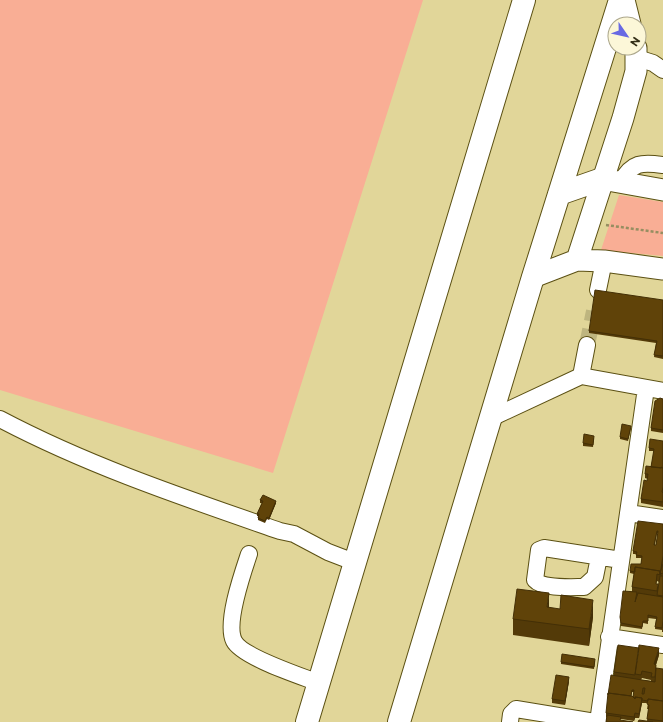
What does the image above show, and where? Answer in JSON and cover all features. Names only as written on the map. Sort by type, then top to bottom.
[{"type":"highway","points":[[307,722],[524,0]]},
{"type":"highway","points":[[399,722],[533,277],[620,0]]},
{"type":"highway","points":[[559,194],[611,180]]},
{"type":"main road","points":[[624,0],[628,16]]},
{"type":"main road","points":[[577,260],[588,222],[611,180],[623,118],[636,71],[636,56]]},
{"type":"main road","points":[[611,180],[663,190]]},
{"type":"main road","points":[[533,277],[577,260],[604,261],[663,269]]},
{"type":"street","points":[[641,56],[663,70]]},
{"type":"street","points":[[611,180],[632,167],[648,163],[663,165]]},
{"type":"street","points":[[598,290],[604,261]]},
{"type":"street","points":[[581,376],[587,345]]},
{"type":"street","points":[[491,418],[581,376],[663,391]]},
{"type":"street","points":[[598,722],[620,560],[646,388]]},
{"type":"street","points":[[0,419],[37,438],[167,492],[280,531],[294,534],[328,552],[354,562]]},
{"type":"street","points":[[628,513],[663,518]]},
{"type":"street","points":[[249,554],[240,578],[233,611],[232,629],[234,641],[243,650],[260,659],[319,683]]},
{"type":"street","points":[[599,557],[620,560]]},
{"type":"street","points":[[609,637],[663,645]]},
{"type":"street","points":[[510,722],[511,714],[516,709],[572,720],[595,722]]},
{"type":"path","points":[[588,222],[663,233]]},
{"type":"shaded area","points":[[0,0],[423,0],[273,473],[0,390]]},
{"type":"shaded area","points":[[619,195],[663,202],[663,256],[601,250]]},
{"type":"building","points":[[595,290],[663,300],[663,356],[654,355],[657,341],[589,331]]},
{"type":"building","points":[[660,398],[663,399],[663,430],[651,428],[655,401]]},
{"type":"building","points":[[622,424],[631,426],[628,439],[620,437]]},
{"type":"building","points":[[584,434],[594,436],[593,445],[583,443]]},
{"type":"building","points":[[650,439],[663,441],[663,468],[651,467],[654,449],[649,448]]},
{"type":"building","points":[[646,466],[663,468],[663,502],[641,499],[644,480],[647,481],[648,474],[645,474]]},
{"type":"building","points":[[263,495],[276,501],[269,518],[267,517],[265,521],[258,518],[259,514],[257,514],[263,501],[260,500]]},
{"type":"building","points":[[638,521],[663,524],[663,556],[660,575],[660,571],[635,567],[635,572],[630,571],[631,564],[641,564],[642,556],[636,555],[637,552],[633,551]],"holes":[[[657,531],[656,545],[654,545]]]},
{"type":"building","points":[[663,564],[663,574],[660,573]]},
{"type":"building","points":[[635,567],[660,571],[660,575],[657,574],[657,591],[632,587]]},
{"type":"building","points":[[660,576],[663,576],[663,596],[657,595]]},
{"type":"building","points":[[517,589],[549,593],[547,607],[560,609],[561,595],[593,600],[589,629],[513,619]]},
{"type":"building","points":[[623,591],[637,592],[635,602],[638,593],[663,597],[662,628],[655,627],[657,617],[648,615],[648,621],[643,621],[642,627],[621,623],[620,617]]},
{"type":"building","points":[[618,645],[639,648],[635,675],[614,672]]},
{"type":"building","points":[[639,645],[659,648],[654,664],[656,665],[655,677],[651,677],[652,673],[642,671],[641,675],[635,674]]},
{"type":"building","points":[[562,654],[595,659],[594,667],[561,662]]},
{"type":"building","points":[[656,668],[663,669],[663,701],[648,699],[648,701],[635,697],[635,699],[633,697],[634,690],[632,690],[631,696],[608,693],[611,675],[655,682]],"holes":[[[643,688],[645,688],[644,694],[642,694]]]},
{"type":"building","points":[[556,675],[569,677],[565,701],[552,699]]},
{"type":"building","points":[[608,693],[632,696],[635,699],[635,697],[642,698],[639,714],[635,713],[634,717],[606,713]]},
{"type":"building","points":[[648,699],[663,701],[663,721],[647,719],[649,705],[647,704]]},
{"type":"building","points":[[607,715],[621,717],[620,720],[633,722],[606,722]]},
{"type":"building","points":[[639,720],[653,722],[638,722]]},
{"type":"tunnel","points":[[587,345],[594,311]]}]
